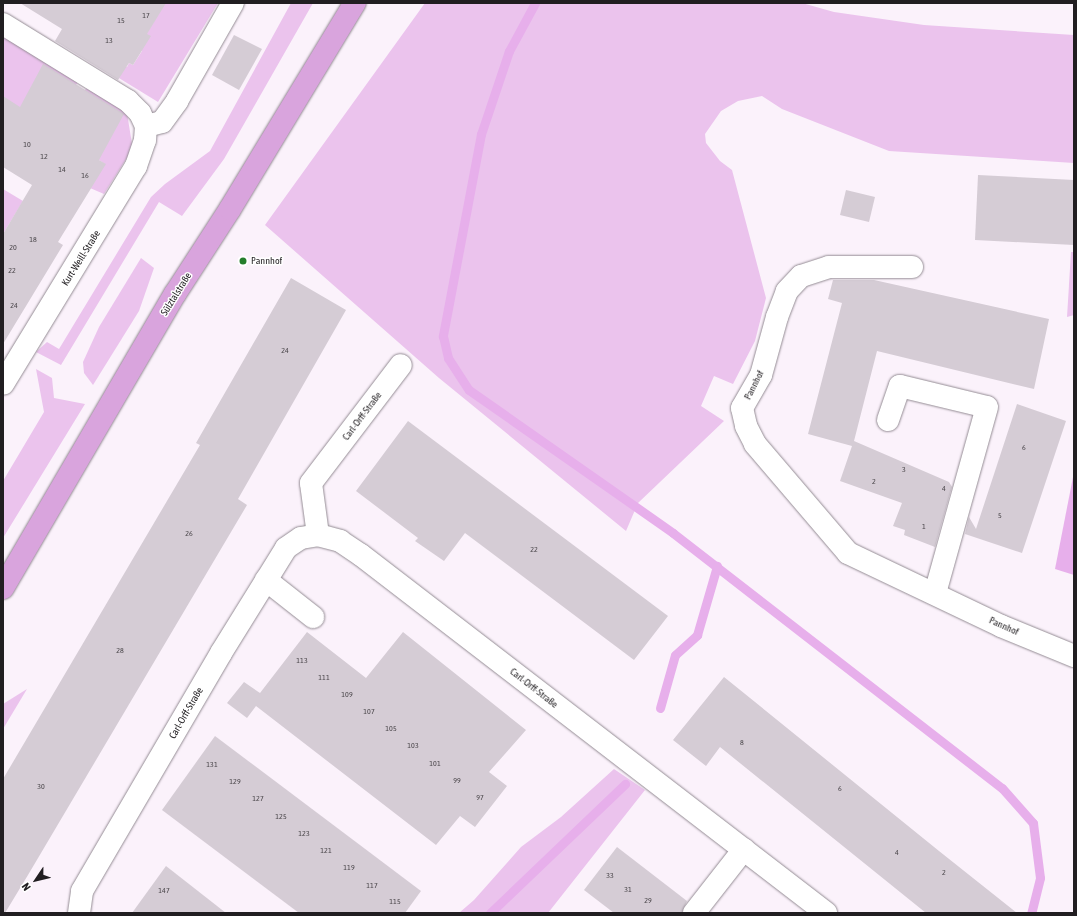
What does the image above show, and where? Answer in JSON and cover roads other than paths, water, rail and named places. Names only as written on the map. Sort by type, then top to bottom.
[{"type":"main road","name":"Sülztalstraße","points":[[3,588],[175,294],[230,209],[355,3]]},
{"type":"street","points":[[3,24],[128,101],[140,113],[145,133],[162,122],[177,101],[233,3]]},
{"type":"street","name":"Kurt-Weill-Straße","points":[[3,384],[136,166],[145,133]]},
{"type":"street","name":"Pannhof","points":[[912,267],[829,267],[801,276],[787,291],[777,317],[761,375],[742,408],[746,426],[755,444],[848,553],[935,593],[1001,626],[1074,656]]},
{"type":"street","name":"Carl-Orff-Straße","points":[[318,535],[311,482],[401,365]]},
{"type":"street","points":[[888,420],[900,386],[987,407],[935,593]]},
{"type":"street","name":"Carl-Orff-Straße","points":[[79,913],[82,891],[286,548],[301,538],[318,535],[340,541],[360,555],[826,913]]},
{"type":"street","points":[[266,580],[313,617]]},
{"type":"street","points":[[694,913],[744,849]]},
{"type":"waterway","points":[[535,3],[509,51],[481,134],[443,336],[448,358],[469,390],[673,533],[1002,788],[1033,823],[1040,878],[1031,913]]},
{"type":"waterway","points":[[660,708],[675,655],[697,635],[717,566]]},
{"type":"waterway","points":[[490,913],[625,784]]},
{"type":"place","name":"Pannhof","points":[[243,261]]}]
